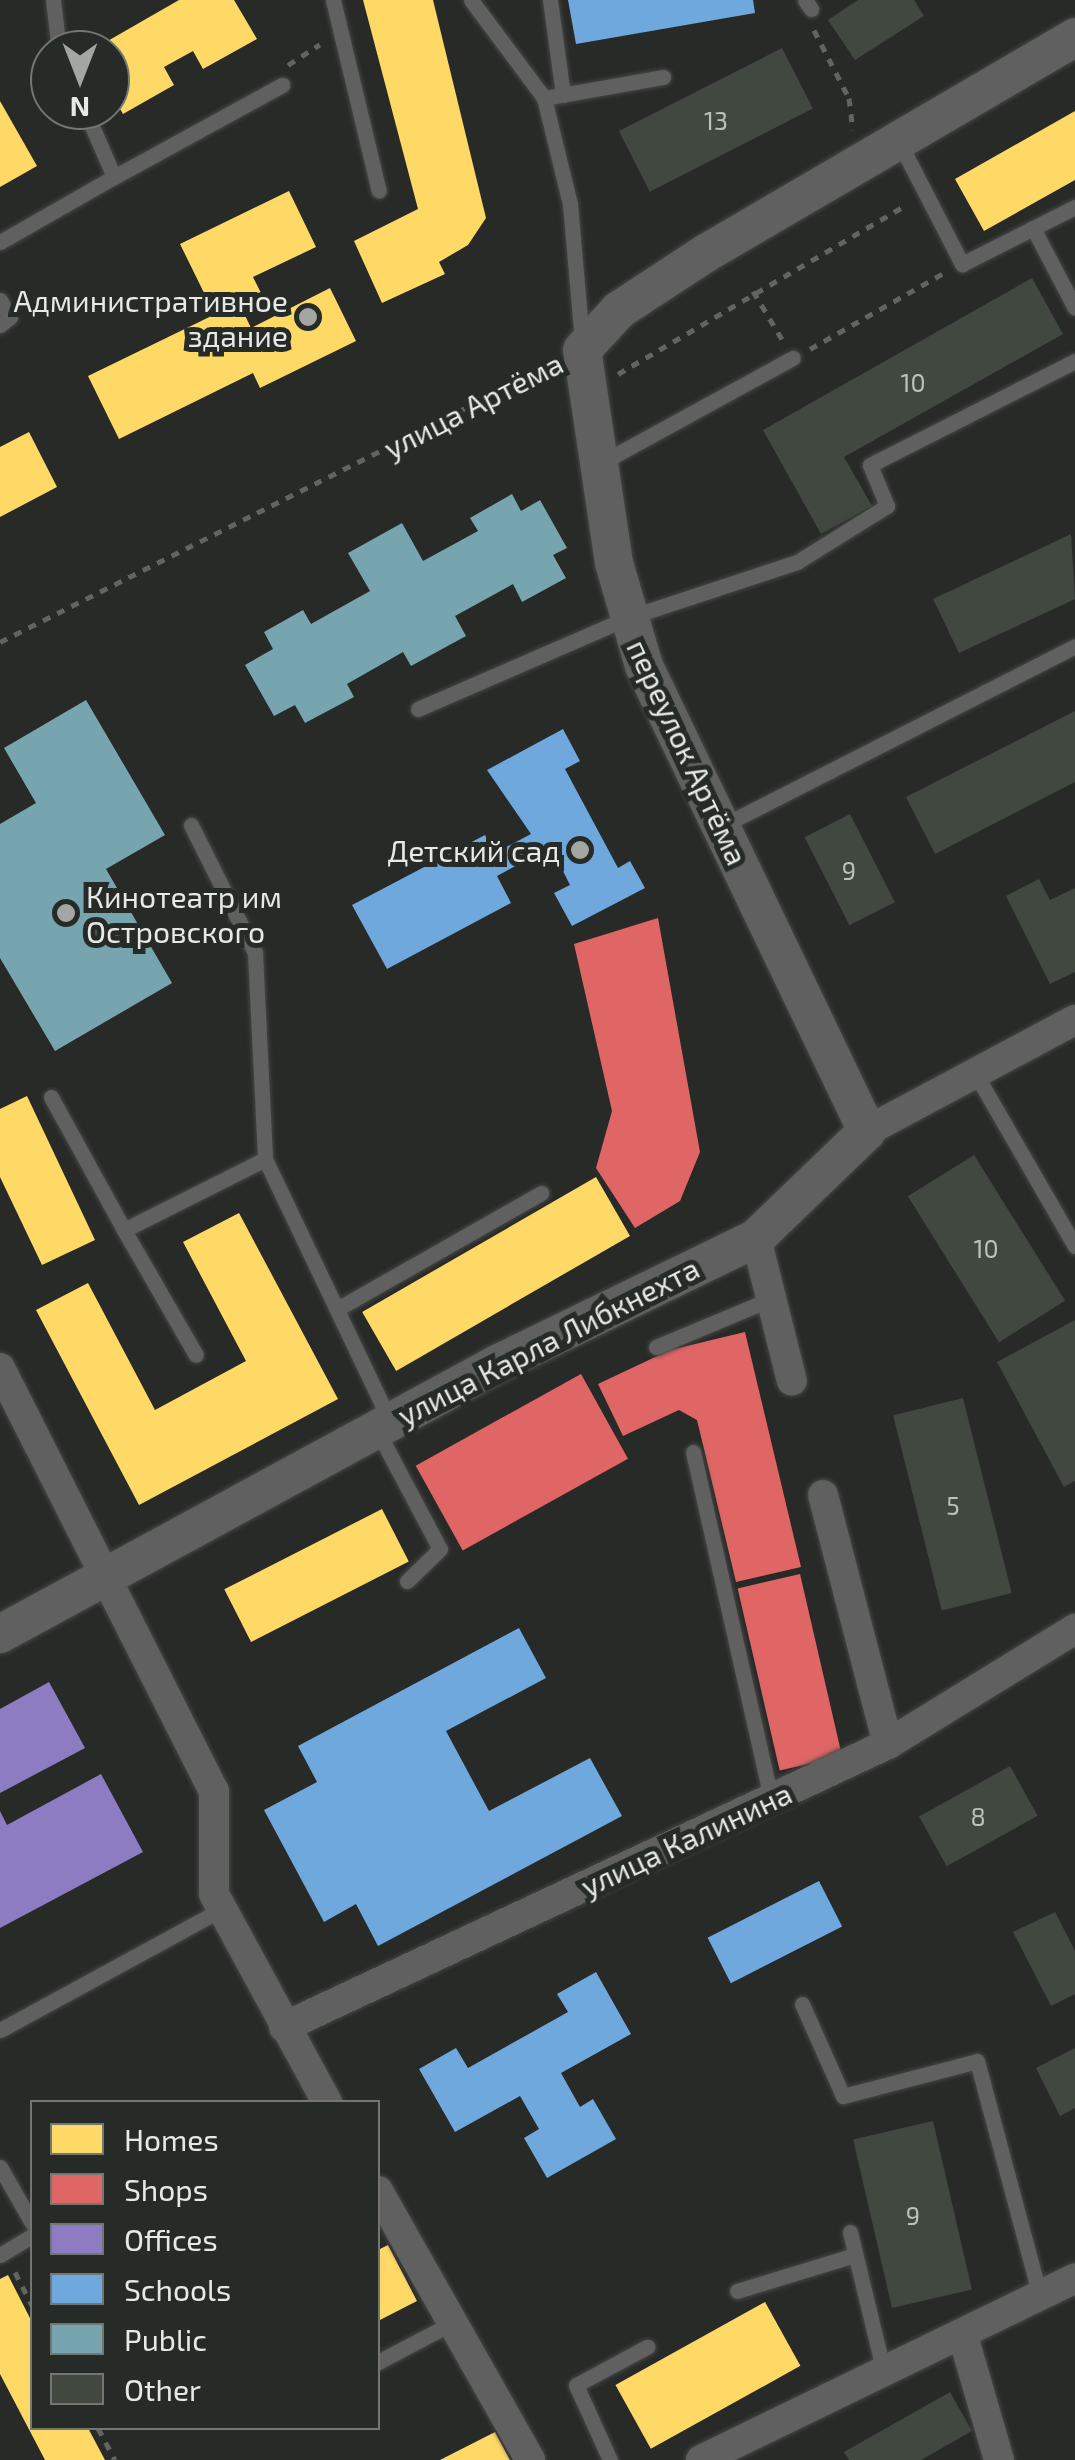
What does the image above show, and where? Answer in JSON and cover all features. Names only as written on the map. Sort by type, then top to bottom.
[{"type":"street","name":"улица Артёма","points":[[582,350],[619,310],[880,146],[1075,37]]},
{"type":"street","name":"переулок Артёма","points":[[582,350],[626,618],[867,1130]]},
{"type":"street","name":"улица Карла Либкнехта","points":[[0,1634],[383,1424],[756,1238],[867,1130],[1075,1020]]},
{"type":"street","points":[[756,1238],[792,1381]]},
{"type":"street","points":[[0,1368],[214,1791],[210,1880],[284,2027],[326,2100]]},
{"type":"street","points":[[823,1495],[888,1744]]},
{"type":"street","name":"улица Калинина","points":[[284,2027],[888,1744],[1075,1629]]},
{"type":"street","points":[[380,2197],[530,2460]]},
{"type":"street","points":[[700,2460],[963,2336],[1075,2278]]},
{"type":"street","points":[[963,2336],[999,2460]]},
{"type":"lane","points":[[54,0],[57,30]]},
{"type":"lane","points":[[333,0],[379,192]]},
{"type":"lane","points":[[470,0],[544,98],[570,204],[582,350]]},
{"type":"lane","points":[[550,0],[564,95]]},
{"type":"lane","points":[[544,98],[664,76]]},
{"type":"lane","points":[[0,242],[282,85]]},
{"type":"lane","points":[[94,130],[114,177]]},
{"type":"lane","points":[[880,146],[926,194],[962,264],[1075,207]]},
{"type":"lane","points":[[1033,228],[1075,308]]},
{"type":"lane","points":[[0,300],[10,318],[0,325]]},
{"type":"lane","points":[[599,464],[793,358]]},
{"type":"lane","points":[[418,709],[626,618],[797,562],[888,506],[870,465],[1075,360]]},
{"type":"lane","points":[[722,826],[1075,646]]},
{"type":"lane","points":[[190,824],[256,953],[265,1160],[337,1310],[440,1549],[407,1581]]},
{"type":"lane","points":[[975,1072],[1075,1246]]},
{"type":"lane","points":[[51,1098],[196,1355]]},
{"type":"lane","points":[[124,1230],[265,1160]]},
{"type":"lane","points":[[337,1310],[541,1192]]},
{"type":"lane","points":[[656,1346],[771,1299]]},
{"type":"lane","points":[[694,1452],[771,1799]]},
{"type":"lane","points":[[0,2030],[222,1909]]},
{"type":"lane","points":[[802,2004],[843,2096],[976,2061],[1040,2296]]},
{"type":"lane","points":[[0,2167],[30,2220]]},
{"type":"lane","points":[[850,2232],[884,2373]]},
{"type":"lane","points":[[2,2253],[30,2237]]},
{"type":"lane","points":[[737,2291],[855,2255]]},
{"type":"lane","points":[[380,2361],[452,2323]]},
{"type":"lane","points":[[610,2460],[576,2385],[646,2346]]},
{"type":"path","points":[[808,5],[880,146]]},
{"type":"path","points":[[282,85],[305,49],[342,37]]},
{"type":"path","points":[[589,392],[753,290],[926,194]]},
{"type":"path","points":[[753,290],[793,358],[962,264]]},
{"type":"path","name":"улица Артёма","points":[[0,642],[582,350]]},
{"type":"path","points":[[2,2253],[30,2302]]},
{"type":"path","points":[[99,2430],[115,2460]]},
{"type":"building: Homes","points":[[179,0],[234,0],[257,39],[203,69],[193,51],[164,67],[174,85],[130,110],[130,30],[127,30]]},
{"type":"building: Homes","points":[[363,0],[433,0],[486,218],[468,245],[439,262],[445,274],[382,303],[354,241],[418,209]]},
{"type":"building: Homes","points":[[0,101],[37,166],[0,187]]},
{"type":"building: Homes","points":[[1075,111],[1075,180],[984,231],[955,179]]},
{"type":"building: Homes","name":"Административное здание","points":[[289,191],[316,247],[253,277],[263,297],[241,307],[251,328],[330,288],[356,341],[260,388],[253,373],[119,439],[88,376],[232,306],[226,295],[209,303],[180,244]]},
{"type":"building: Homes","points":[[29,432],[57,487],[0,517],[0,447]]},
{"type":"building: Homes","points":[[27,1096],[95,1240],[42,1265],[0,1177],[0,1109]]},
{"type":"building: Homes","points":[[596,1177],[630,1236],[396,1371],[362,1312]]},
{"type":"building: Homes","points":[[239,1213],[338,1399],[139,1505],[36,1310],[88,1283],[155,1410],[246,1361],[183,1242]]},
{"type":"building: Homes","points":[[382,1509],[409,1562],[251,1642],[224,1589]]},
{"type":"building: Homes","points":[[388,2245],[417,2301],[380,2320],[380,2249]]},
{"type":"building: Homes","points":[[8,2275],[30,2318],[30,2430],[89,2430],[105,2460],[45,2460],[0,2374],[0,2279]]},
{"type":"building: Homes","points":[[765,2302],[800,2366],[651,2449],[615,2385]]},
{"type":"building: Homes","points":[[495,2432],[510,2460],[440,2460]]},
{"type":"building: Shops","points":[[658,918],[700,1152],[680,1201],[635,1228],[596,1168],[612,1111],[574,944]]},
{"type":"building: Shops","points":[[745,1332],[801,1567],[736,1582],[697,1420],[679,1410],[623,1436],[598,1384],[670,1350]]},
{"type":"building: Shops","points":[[581,1374],[628,1459],[463,1550],[416,1466]]},
{"type":"building: Shops","points":[[800,1574],[842,1756],[780,1771],[738,1588]]},
{"type":"building: Offices","points":[[49,1682],[85,1748],[0,1793],[0,1709]]},
{"type":"building: Offices","points":[[101,1774],[143,1852],[0,1928],[0,1811],[7,1825]]},
{"type":"building: Schools","points":[[568,0],[753,0],[755,13],[576,44]]},
{"type":"building: Schools","name":"Детский сад","points":[[563,729],[580,761],[565,769],[618,868],[630,861],[645,888],[572,926],[554,893],[570,885],[551,847],[497,876],[511,903],[387,969],[352,905],[485,835],[495,853],[531,834],[487,770]]},
{"type":"building: Schools","points":[[519,1628],[546,1678],[446,1731],[489,1811],[590,1758],[622,1816],[378,1946],[356,1904],[324,1922],[264,1810],[317,1782],[298,1746]]},
{"type":"building: Schools","points":[[819,1881],[842,1926],[731,1983],[708,1938]]},
{"type":"building: Schools","points":[[596,1972],[631,2034],[561,2073],[580,2107],[593,2099],[616,2139],[547,2178],[524,2138],[539,2129],[520,2096],[455,2132],[419,2069],[456,2048],[468,2068],[568,2012],[557,1994]]},
{"type":"building: Public","points":[[512,494],[521,511],[540,500],[567,548],[553,555],[566,578],[522,602],[513,584],[455,616],[466,636],[411,666],[403,652],[347,684],[354,697],[305,723],[295,705],[274,716],[245,665],[273,649],[264,632],[303,610],[311,624],[370,591],[348,553],[402,523],[423,561],[478,531],[470,518]]},
{"type":"building: Public","name":"Кинотеатр им Островского","points":[[86,700],[165,835],[106,869],[172,983],[55,1051],[0,958],[0,824],[36,803],[4,748]]},
{"type":"building: Other","points":[[858,0],[914,0],[924,16],[855,60],[828,20]]},
{"type":"building: Other","points":[[782,48],[813,109],[650,192],[619,131]]},
{"type":"building: Other","points":[[1032,278],[1063,334],[844,457],[872,506],[821,534],[763,430]]},
{"type":"building: Other","points":[[1071,534],[1075,599],[959,653],[933,599]]},
{"type":"building: Other","points":[[1075,711],[1075,782],[935,854],[906,797]]},
{"type":"building: Other","points":[[850,814],[895,902],[850,925],[805,837]]},
{"type":"building: Other","points":[[1039,879],[1050,900],[1075,888],[1075,972],[1050,984],[1006,896]]},
{"type":"building: Other","points":[[974,1155],[1065,1301],[999,1342],[908,1196]]},
{"type":"building: Other","points":[[1075,1320],[1075,1481],[1064,1487],[997,1362]]},
{"type":"building: Other","points":[[963,1398],[1012,1593],[942,1610],[893,1415]]},
{"type":"building: Other","points":[[1010,1766],[1038,1816],[947,1866],[919,1816]]},
{"type":"building: Other","points":[[1055,1912],[1075,1951],[1075,1994],[1051,2006],[1013,1932]]},
{"type":"building: Other","points":[[1075,2048],[1075,2108],[1060,2116],[1036,2068]]},
{"type":"building: Other","points":[[933,2121],[972,2290],[892,2308],[853,2139]]},
{"type":"building: Other","points":[[950,2392],[972,2431],[921,2460],[849,2460],[844,2452]]},
{"type":"place","name":"Административное здание","points":[[308,317]]},
{"type":"place","name":"Детский сад","points":[[580,850]]},
{"type":"place","name":"Кинотеатр им Островского","points":[[66,913]]}]
